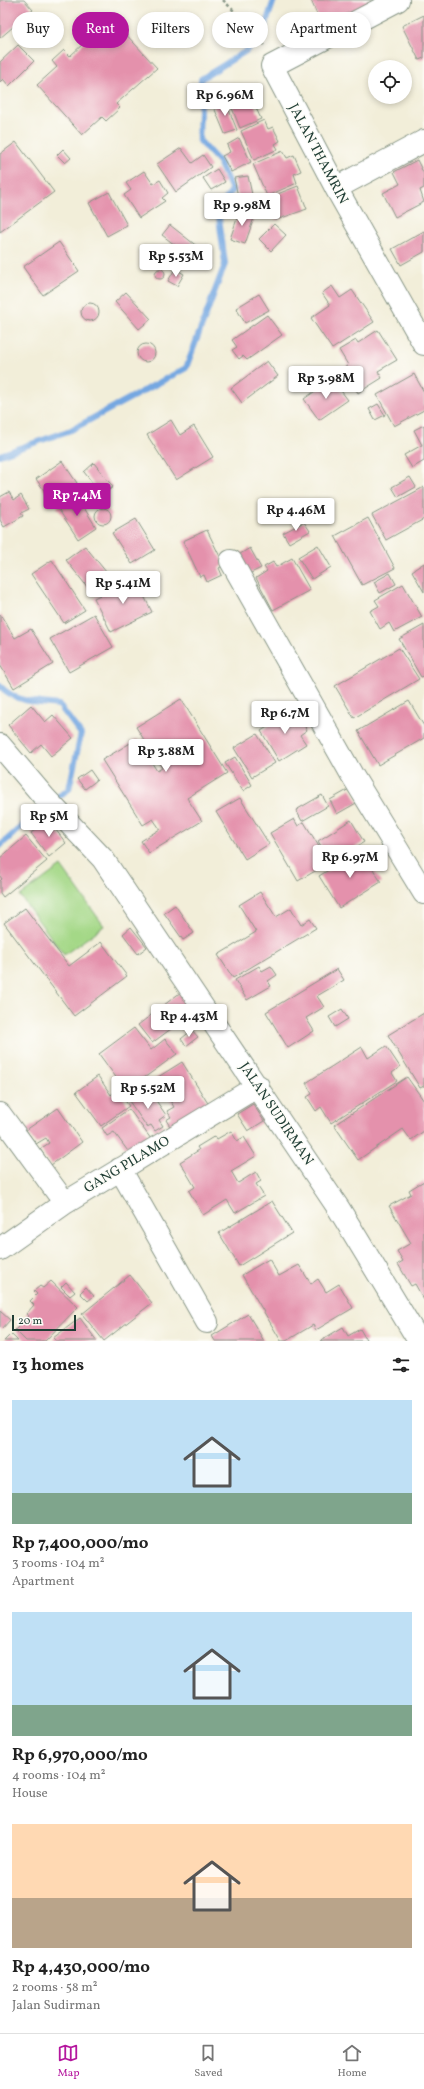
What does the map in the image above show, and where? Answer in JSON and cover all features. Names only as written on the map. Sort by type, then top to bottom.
[{"type":"street","name":"JALAN THAMRIN","points":[[398,0],[272,66],[336,188],[424,344]]},
{"type":"street","points":[[336,188],[424,141]]},
{"type":"street","points":[[231,561],[352,775],[424,893]]},
{"type":"street","name":"JALAN SUDIRMAN","points":[[0,745],[51,804],[103,859],[258,1086],[339,1209],[419,1341]]},
{"type":"street","name":"GANG PILAMO","points":[[0,1249],[65,1203],[258,1086]]},
{"type":"street","points":[[0,1114],[65,1203]]},
{"type":"street","points":[[120,1169],[207,1322]]},
{"type":"path","points":[[223,0],[250,27],[267,49]]},
{"type":"green space","points":[[61,866],[104,926],[64,955],[20,896]]},
{"type":"building","points":[[0,0],[24,0],[33,10],[31,12],[12,12],[12,28],[0,38]]},
{"type":"building","points":[[311,0],[386,0],[358,12],[316,12]]},
{"type":"building","points":[[424,15],[424,58],[419,60],[402,26]]},
{"type":"building","points":[[129,38],[157,68],[116,104],[120,108],[106,121],[102,117],[82,135],[37,85],[57,67],[52,61],[64,50],[70,56],[79,48],[129,48]]},
{"type":"building","points":[[15,48],[21,48],[34,61],[9,86],[3,79],[0,82],[0,62]]},
{"type":"building","points":[[248,90],[261,119],[240,128],[228,98]]},
{"type":"building","points":[[225,100],[237,130],[225,134],[213,105]]},
{"type":"building","points":[[264,120],[268,129],[273,127],[280,141],[275,144],[278,149],[254,160],[241,131]]},
{"type":"building","points":[[239,138],[251,162],[231,172],[222,156],[230,152],[227,145]]},
{"type":"building","points":[[16,142],[54,192],[0,232],[0,154]]},
{"type":"building","points":[[181,148],[192,163],[203,155],[211,167],[176,192],[157,164]]},
{"type":"building","points":[[63,149],[71,158],[65,163],[57,155]]},
{"type":"building","points":[[283,151],[287,158],[294,155],[301,171],[294,174],[297,183],[267,196],[253,164]]},
{"type":"building","points":[[417,160],[424,174],[424,188],[420,190],[424,202],[395,217],[383,193],[400,184],[394,172]]},
{"type":"building","points":[[217,169],[225,182],[211,190],[203,178]]},
{"type":"building","points":[[144,171],[153,184],[160,180],[168,193],[162,198],[165,201],[139,218],[124,195],[131,190],[126,183]]},
{"type":"building","points":[[248,176],[254,204],[240,206],[234,178]]},
{"type":"building","points":[[298,186],[307,209],[276,220],[267,198]]},
{"type":"building","points":[[109,192],[127,225],[107,236],[89,203]]},
{"type":"building","points":[[240,210],[255,215],[245,244],[230,239]]},
{"type":"building","points":[[274,224],[286,235],[271,251],[259,239]]},
{"type":"building","points":[[170,225],[208,255],[201,265],[162,235]]},
{"type":"building","points":[[424,231],[424,252],[401,265],[392,249]]},
{"type":"building","points":[[59,242],[79,271],[43,295],[23,267]]},
{"type":"building","points":[[158,269],[162,269],[164,270],[164,278],[158,279],[155,276],[155,272]]},
{"type":"building","points":[[175,269],[184,274],[177,286],[168,281]]},
{"type":"building","points":[[332,286],[340,298],[352,290],[374,322],[332,349],[311,318],[330,305],[322,293]]},
{"type":"building","points":[[126,292],[151,319],[139,329],[115,302]]},
{"type":"building","points":[[259,294],[269,310],[245,323],[236,308]]},
{"type":"building","points":[[90,303],[96,306],[99,312],[96,318],[90,321],[84,318],[81,312],[84,306]]},
{"type":"building","points":[[267,315],[282,335],[247,360],[243,356],[239,359],[232,350],[237,347],[232,340]]},
{"type":"building","points":[[378,330],[397,360],[378,371],[382,378],[358,393],[343,369],[348,365],[339,350],[356,340],[358,343]]},
{"type":"building","points":[[146,344],[152,347],[155,353],[152,359],[146,362],[140,359],[137,353],[140,347]]},
{"type":"building","points":[[267,361],[278,376],[242,403],[231,388]]},
{"type":"building","points":[[414,374],[424,392],[424,410],[394,426],[377,395]]},
{"type":"building","points":[[332,379],[348,400],[319,420],[304,399]]},
{"type":"building","points":[[378,404],[385,415],[375,420],[369,409]]},
{"type":"building","points":[[171,420],[180,435],[194,426],[213,457],[176,480],[147,435]]},
{"type":"building","points":[[424,425],[424,461],[412,468],[404,455],[422,445],[414,430]]},
{"type":"building","points":[[62,461],[77,483],[52,501],[36,479]]},
{"type":"building","points":[[94,463],[113,487],[102,495],[84,472]]},
{"type":"building","points":[[410,477],[416,487],[398,497],[392,487]]},
{"type":"building","points":[[424,487],[424,519],[386,540],[372,515]]},
{"type":"building","points":[[9,492],[14,500],[21,495],[29,509],[21,513],[23,516],[4,527],[0,520],[0,497]]},
{"type":"building","points":[[76,495],[96,527],[78,539],[57,507]]},
{"type":"building","points":[[100,508],[106,508],[111,513],[109,522],[106,524],[100,524],[95,519],[95,513]]},
{"type":"building","points":[[368,518],[395,568],[362,585],[335,536]]},
{"type":"building","points":[[136,519],[155,550],[132,564],[112,533]]},
{"type":"building","points":[[304,522],[310,531],[289,543],[283,533]]},
{"type":"building","points":[[207,530],[224,565],[219,568],[222,575],[207,582],[204,575],[200,577],[183,541]]},
{"type":"building","points":[[318,545],[331,567],[312,579],[298,557]]},
{"type":"building","points":[[85,546],[111,578],[92,593],[66,560]]},
{"type":"building","points":[[250,548],[261,568],[249,574],[235,557]]},
{"type":"building","points":[[292,558],[310,590],[273,610],[256,578],[267,571],[264,567],[273,562],[276,567]]},
{"type":"building","points":[[52,560],[85,610],[64,623],[31,574]]},
{"type":"building","points":[[424,563],[424,592],[412,571]]},
{"type":"building","points":[[390,573],[396,584],[380,593],[374,582]]},
{"type":"building","points":[[135,578],[152,612],[111,632],[94,598]]},
{"type":"building","points":[[403,584],[422,617],[394,632],[389,623],[380,629],[370,611],[379,606],[375,600]]},
{"type":"building","points":[[0,614],[15,638],[31,629],[53,664],[14,688],[0,665]]},
{"type":"building","points":[[94,614],[113,647],[69,672],[50,639]]},
{"type":"building","points":[[424,625],[424,676],[421,677],[399,639]]},
{"type":"building","points":[[399,648],[419,679],[354,718],[335,686]]},
{"type":"building","points":[[181,699],[227,773],[187,798],[202,821],[149,853],[141,841],[160,829],[153,819],[143,825],[102,760],[137,739],[157,771],[162,768],[136,727]]},
{"type":"building","points":[[409,701],[424,726],[424,738],[378,765],[358,731]]},
{"type":"building","points":[[31,705],[45,722],[53,715],[73,738],[51,756],[41,744],[31,753],[8,725]]},
{"type":"building","points":[[294,710],[307,730],[300,735],[306,744],[279,761],[261,731]]},
{"type":"building","points":[[257,734],[275,763],[252,777],[234,748]]},
{"type":"building","points":[[235,757],[252,785],[243,791],[225,763]]},
{"type":"building","points":[[90,770],[97,780],[85,789],[77,779]]},
{"type":"building","points":[[351,788],[358,802],[337,814],[330,800]]},
{"type":"building","points":[[322,795],[328,806],[302,821],[296,810]]},
{"type":"building","points":[[240,798],[269,844],[245,859],[216,812]]},
{"type":"building","points":[[294,819],[298,826],[304,822],[329,863],[298,881],[270,833]]},
{"type":"building","points":[[48,820],[66,843],[49,857],[31,833]]},
{"type":"building","points":[[351,820],[364,842],[331,863],[318,841]]},
{"type":"building","points":[[26,836],[47,861],[3,897],[0,893],[0,881],[2,879],[0,876],[0,858]]},
{"type":"building","points":[[361,850],[381,882],[339,908],[319,876]]},
{"type":"building","points":[[260,892],[276,917],[291,908],[301,925],[310,919],[316,928],[233,978],[218,955],[256,932],[239,905]]},
{"type":"building","points":[[175,905],[194,933],[183,940],[164,913]]},
{"type":"building","points":[[25,908],[69,966],[101,942],[127,976],[74,1016],[4,923]]},
{"type":"building","points":[[131,927],[147,947],[138,954],[123,934]]},
{"type":"building","points":[[259,966],[262,971],[271,966],[277,975],[268,981],[271,986],[247,1000],[235,980]]},
{"type":"building","points":[[337,969],[344,980],[317,996],[324,1007],[306,1018],[314,1031],[288,1048],[266,1012]]},
{"type":"building","points":[[181,992],[195,1011],[152,1043],[138,1025]]},
{"type":"building","points":[[342,1009],[348,1019],[335,1027],[329,1017]]},
{"type":"building","points":[[424,1013],[424,1086],[420,1088],[388,1035]]},
{"type":"building","points":[[134,1028],[151,1050],[165,1039],[177,1054],[126,1091],[99,1054]]},
{"type":"building","points":[[192,1030],[198,1037],[186,1046],[181,1039]]},
{"type":"building","points":[[386,1046],[400,1067],[392,1073],[397,1081],[331,1123],[321,1107],[316,1111],[307,1097],[312,1094],[306,1083],[362,1047],[368,1058]]},
{"type":"building","points":[[182,1062],[209,1105],[171,1128],[166,1120],[171,1117],[167,1111],[174,1107],[163,1089],[157,1093],[150,1082]]},
{"type":"building","points":[[98,1076],[111,1095],[117,1090],[129,1106],[101,1126],[76,1092]]},
{"type":"building","points":[[407,1077],[424,1101],[424,1131],[411,1140],[403,1129],[358,1160],[334,1125]]},
{"type":"building","points":[[148,1089],[166,1115],[159,1120],[163,1126],[155,1131],[151,1125],[147,1127],[129,1101]]},
{"type":"building","points":[[253,1104],[264,1121],[248,1131],[237,1114]]},
{"type":"building","points":[[58,1108],[82,1142],[51,1165],[40,1149],[49,1143],[46,1138],[36,1144],[26,1130]]},
{"type":"building","points":[[129,1109],[151,1139],[130,1154],[114,1132],[107,1136],[102,1128]]},
{"type":"building","points":[[231,1131],[237,1141],[244,1137],[256,1156],[231,1171],[238,1183],[256,1172],[261,1181],[256,1184],[264,1196],[235,1213],[227,1200],[203,1215],[189,1191],[195,1187],[180,1162],[199,1150],[197,1147],[215,1136],[217,1139]]},
{"type":"building","points":[[424,1181],[424,1300],[415,1284],[411,1286],[398,1264],[403,1261],[397,1251],[411,1243],[389,1206],[411,1194],[409,1190]]},
{"type":"building","points":[[272,1201],[292,1233],[239,1266],[219,1233]]},
{"type":"building","points":[[269,1259],[279,1276],[299,1265],[311,1284],[318,1279],[326,1292],[339,1284],[353,1308],[316,1330],[313,1325],[286,1341],[281,1341],[242,1275]]},
{"type":"building","points":[[130,1275],[152,1303],[104,1341],[82,1314]]},
{"type":"building","points":[[51,1281],[78,1307],[45,1341],[26,1341],[15,1330],[29,1316],[26,1314],[34,1305],[30,1301],[37,1294],[34,1291],[40,1286],[43,1288]]},
{"type":"building","points":[[66,1282],[75,1292],[70,1296],[61,1287]]},
{"type":"building","points":[[86,1287],[94,1296],[88,1301],[80,1293]]},
{"type":"building","points":[[0,1311],[10,1320],[2,1329],[0,1327]]},
{"type":"building","points":[[248,1314],[264,1341],[215,1341],[212,1336]]},
{"type":"building","points":[[80,1318],[97,1341],[56,1341],[53,1338]]},
{"type":"building","points":[[343,1327],[348,1336],[360,1329],[367,1341],[320,1341]]},
{"type":"building","points":[[11,1334],[18,1341],[4,1341]]},
{"type":"waterway","points":[[0,455],[71,430],[186,368],[225,264],[218,210],[232,190],[219,162],[199,140],[201,79],[246,51],[264,29],[274,0]]},
{"type":"waterway","points":[[0,686],[20,699],[59,705],[81,734],[69,789],[38,811],[0,846]]}]
